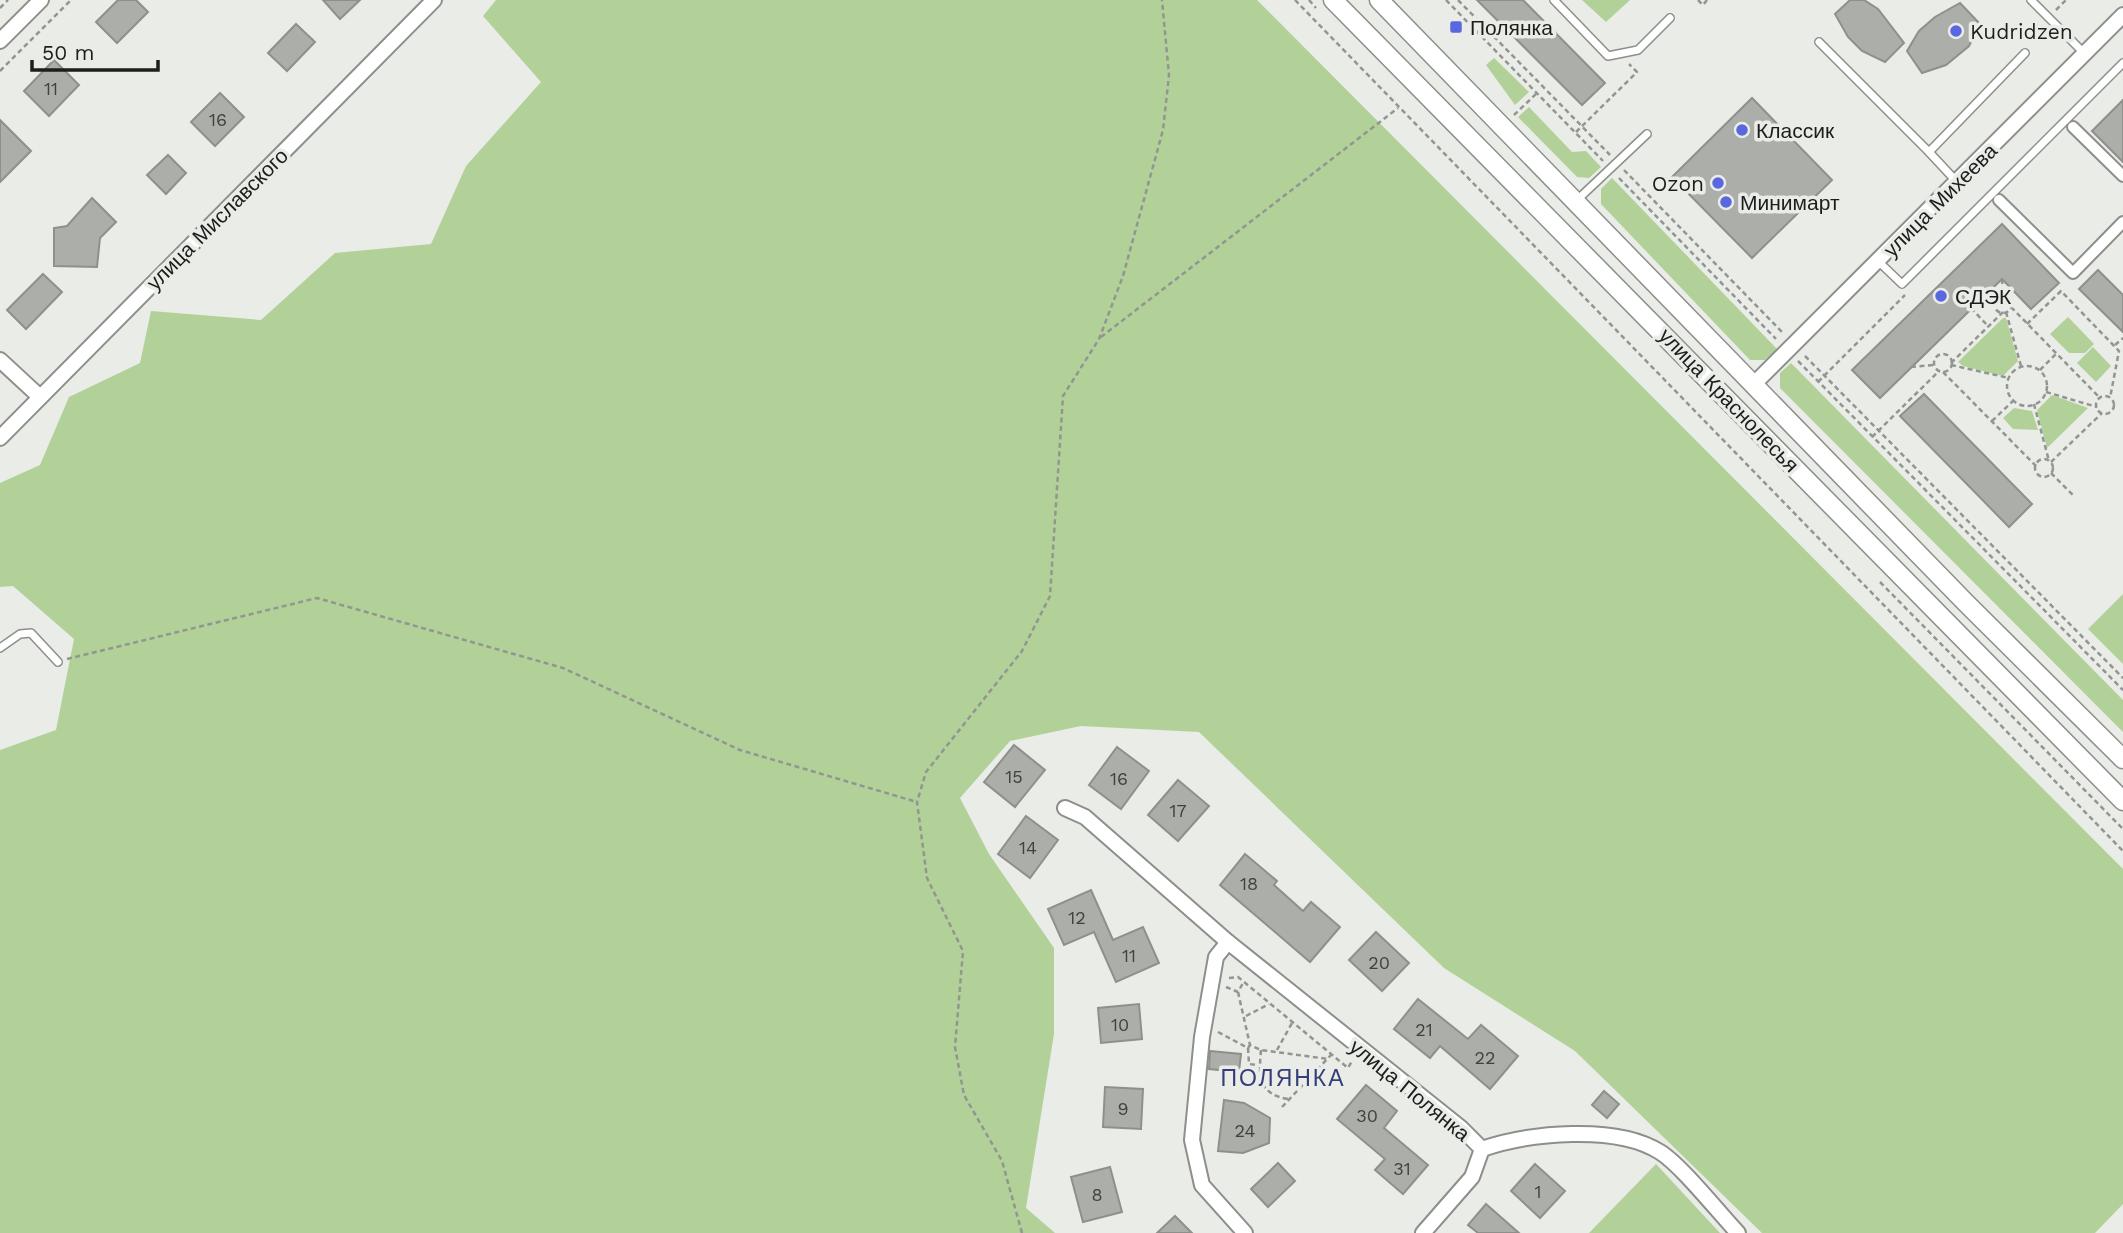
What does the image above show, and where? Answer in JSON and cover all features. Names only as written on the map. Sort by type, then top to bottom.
[{"type":"street","points":[[0,41],[41,0]]},
{"type":"street","name":"улица Миславского","points":[[0,438],[434,0]]},
{"type":"street","name":"улица Краснолесья","points":[[1333,0],[2123,801]]},
{"type":"street","name":"улица Краснолесья","points":[[1379,0],[1755,383],[1966,603],[2123,759]]},
{"type":"street","name":"улица Михеева","points":[[1755,383],[1958,183],[2123,15]]},
{"type":"street","points":[[2073,127],[2123,176]]},
{"type":"street","points":[[1999,200],[2073,273],[2123,222]]},
{"type":"street","points":[[0,360],[40,397]]},
{"type":"street","name":"улица Полянка","points":[[1065,808],[1085,817],[1228,942],[1461,1128],[1482,1149],[1506,1141],[1595,1135],[1629,1139],[1661,1152],[1738,1233]]},
{"type":"street","points":[[1228,942],[1216,957],[1202,1037],[1192,1140],[1202,1185],[1245,1233]]},
{"type":"street","points":[[1423,1233],[1472,1177],[1482,1149]]},
{"type":"lane","points":[[1554,0],[1608,56],[1638,50],[1670,18]]},
{"type":"lane","points":[[2031,0],[2085,54]]},
{"type":"lane","points":[[1819,42],[1958,183]]},
{"type":"lane","points":[[1929,152],[2025,53]]},
{"type":"lane","points":[[1879,262],[1902,285],[2123,63]]},
{"type":"lane","points":[[1576,202],[1647,134]]},
{"type":"lane","points":[[0,648],[20,634],[31,634],[58,662]]},
{"type":"path","points":[[0,8],[8,0]]},
{"type":"path","points":[[0,71],[71,0]]},
{"type":"path","points":[[1021,1233],[1002,1161],[964,1095],[956,1047],[962,951],[926,878],[917,802],[926,772],[1022,651],[1050,596],[1063,396],[1099,340],[1123,276],[1163,131],[1169,75],[1162,0]]},
{"type":"path","points":[[1295,0],[2123,851]]},
{"type":"path","points":[[1698,0],[1703,5],[1707,0]]},
{"type":"path","points":[[1576,132],[1637,72],[1619,54]]},
{"type":"path","points":[[1099,340],[1399,107]]},
{"type":"path","points":[[2002,279],[2003,295]]},
{"type":"path","points":[[2027,324],[2061,291],[2121,351],[2110,398],[2114,407],[2107,413],[2097,407],[2046,392]]},
{"type":"path","points":[[2021,367],[2005,312],[1995,306],[1997,297],[2003,295],[2010,298],[2011,307],[2100,398],[2110,398]]},
{"type":"path","points":[[1872,437],[2011,307]]},
{"type":"path","points":[[1971,309],[1989,327]]},
{"type":"path","points":[[2115,346],[2123,338]]},
{"type":"path","points":[[2040,370],[2056,354]]},
{"type":"path","points":[[1934,365],[1941,355],[1949,357],[1951,364]]},
{"type":"path","points":[[1951,364],[2009,379]]},
{"type":"path","points":[[1911,367],[1934,365],[2036,466],[2042,476],[2051,472]]},
{"type":"path","points":[[2033,366],[2040,370],[2047,381],[2046,392],[2041,401],[2021,405],[2008,390],[2009,379],[2021,367],[2033,366]]},
{"type":"path","points":[[2097,407],[2100,398]]},
{"type":"path","points":[[1992,421],[2014,400]]},
{"type":"path","points":[[2034,404],[2051,472],[2074,496]]},
{"type":"path","points":[[2050,462],[2102,412]]},
{"type":"path","points":[[2036,466],[2042,459],[2050,462]]},
{"type":"path","points":[[58,662],[317,598],[563,668],[740,750],[917,802]]},
{"type":"path","points":[[1224,998],[1232,976],[1348,1068],[1360,1049]]},
{"type":"path","points":[[1243,983],[1238,992],[1245,1016],[1249,1064],[1257,1065]]},
{"type":"path","points":[[1226,987],[1238,992]]},
{"type":"path","points":[[1245,1016],[1269,1004]]},
{"type":"path","points":[[1220,1021],[1218,1032],[1249,1046],[1328,1059]]},
{"type":"path","points":[[1277,1050],[1292,1023]]},
{"type":"path","points":[[1261,1050],[1257,1065],[1263,1085],[1271,1094],[1288,1099]]},
{"type":"path","points":[[1282,1107],[1331,1055]]},
{"type":"green space","points":[[496,0],[1257,0],[2123,869],[2123,1204],[2095,1233],[1762,1233],[1575,1051],[1444,968],[1199,732],[1081,726],[1010,741],[960,798],[989,854],[1054,948],[1054,1034],[1026,1208],[1055,1233],[0,1233],[0,750],[56,730],[74,639],[13,586],[0,587],[0,483],[40,465],[69,397],[140,363],[151,311],[261,320],[335,253],[431,244],[466,166],[541,82],[483,16]]},
{"type":"green space","points":[[1582,0],[1630,0],[1606,22]]},
{"type":"green space","points":[[1494,58],[1529,92],[1515,105],[1486,65]]},
{"type":"green space","points":[[1529,107],[1572,152],[1586,151],[1601,167],[1589,178],[1577,177],[1518,117]]},
{"type":"green space","points":[[1612,178],[1777,349],[1765,360],[1750,360],[1601,204],[1601,189]]},
{"type":"green space","points":[[2068,317],[2094,344],[2085,353],[2069,353],[2050,334]]},
{"type":"green space","points":[[2006,318],[2018,361],[2003,376],[1963,366],[1958,362]]},
{"type":"green space","points":[[2093,347],[2111,366],[2096,382],[2077,363]]},
{"type":"green space","points":[[1791,363],[2123,700],[2123,732],[1780,388],[1780,373]]},
{"type":"green space","points":[[2052,395],[2088,408],[2047,448],[2037,410]]},
{"type":"green space","points":[[2014,408],[2032,411],[2038,430],[2013,429],[2003,418]]},
{"type":"green space","points":[[2123,594],[2123,664],[2088,629]]},
{"type":"green space","points":[[1656,1164],[1720,1233],[1589,1233]]},
{"type":"building","points":[[118,0],[136,0],[148,12],[117,43],[96,22]]},
{"type":"building","points":[[323,0],[360,0],[340,19]]},
{"type":"building","points":[[1477,0],[1523,0],[1605,83],[1582,105]]},
{"type":"building","points":[[1850,0],[1864,0],[1878,9],[1904,43],[1885,62],[1862,51],[1848,37],[1835,14]]},
{"type":"building","points":[[1960,3],[1980,24],[1969,46],[1946,65],[1922,73],[1907,51],[1919,31],[1935,17]]},
{"type":"building","points":[[296,24],[315,42],[287,71],[268,53]]},
{"type":"building","points":[[54,60],[79,85],[49,116],[24,91]]},
{"type":"building","points":[[220,93],[244,117],[215,146],[191,122]]},
{"type":"building","points":[[1752,98],[1832,180],[1752,258],[1672,177]]},
{"type":"building","points":[[2123,100],[2123,162],[2092,131]]},
{"type":"building","points":[[0,120],[31,151],[0,182]]},
{"type":"building","points":[[168,155],[186,173],[166,194],[147,175]]},
{"type":"building","points":[[92,198],[116,222],[100,238],[97,267],[54,266],[54,228],[67,226]]},
{"type":"building","points":[[2002,224],[2059,283],[2031,309],[2002,279],[1880,398],[1852,370]]},
{"type":"building","points":[[2098,270],[2123,295],[2123,332],[2079,289]]},
{"type":"building","points":[[43,274],[62,292],[26,329],[7,310]]},
{"type":"building","points":[[1924,394],[2032,504],[2009,527],[1900,416]]},
{"type":"building","points":[[1014,745],[1045,770],[1015,807],[984,782]]},
{"type":"building","points":[[1117,747],[1149,771],[1121,809],[1089,785]]},
{"type":"building","points":[[1178,780],[1209,806],[1178,841],[1148,815]]},
{"type":"building","points":[[1026,816],[1058,840],[1030,878],[998,854]]},
{"type":"building","points":[[1245,854],[1277,881],[1274,885],[1303,911],[1311,902],[1340,927],[1310,962],[1220,885]]},
{"type":"building","points":[[1091,890],[1113,940],[1143,927],[1159,963],[1116,982],[1094,932],[1064,945],[1048,909]]},
{"type":"building","points":[[1376,932],[1409,963],[1382,991],[1349,960]]},
{"type":"building","points":[[1418,999],[1468,1039],[1481,1025],[1518,1056],[1490,1089],[1440,1046],[1430,1058],[1394,1029]]},
{"type":"building","points":[[1139,1004],[1142,1039],[1101,1043],[1098,1008]]},
{"type":"building","points":[[1210,1051],[1241,1054],[1239,1072],[1209,1069]]},
{"type":"building","points":[[1366,1085],[1397,1111],[1384,1128],[1428,1165],[1403,1194],[1375,1170],[1385,1159],[1337,1119]]},
{"type":"building","points":[[1105,1087],[1143,1089],[1141,1129],[1103,1127]]},
{"type":"building","points":[[1604,1091],[1619,1104],[1607,1118],[1592,1105]]},
{"type":"building","points":[[1224,1100],[1244,1103],[1270,1118],[1269,1143],[1243,1153],[1218,1151]]},
{"type":"building","points":[[1278,1163],[1295,1181],[1268,1207],[1251,1189]]},
{"type":"building","points":[[1535,1164],[1565,1191],[1540,1218],[1511,1191]]},
{"type":"building","points":[[1110,1167],[1122,1212],[1083,1222],[1071,1177]]},
{"type":"building","points":[[1486,1204],[1519,1233],[1478,1233],[1468,1225]]},
{"type":"building","points":[[1175,1216],[1192,1233],[1157,1233]]},
{"type":"place","name":"Полянка","points":[[1456,27]]},
{"type":"place","name":"Kudridzen","points":[[1956,31]]},
{"type":"place","name":"Классик","points":[[1742,130]]},
{"type":"place","name":"Ozon","points":[[1718,183]]},
{"type":"place","name":"Минимарт","points":[[1726,202]]},
{"type":"place","name":"СДЭК","points":[[1941,296]]},
{"type":"district","name":"ПОЛЯНКА","points":[[1283,1078]]}]
